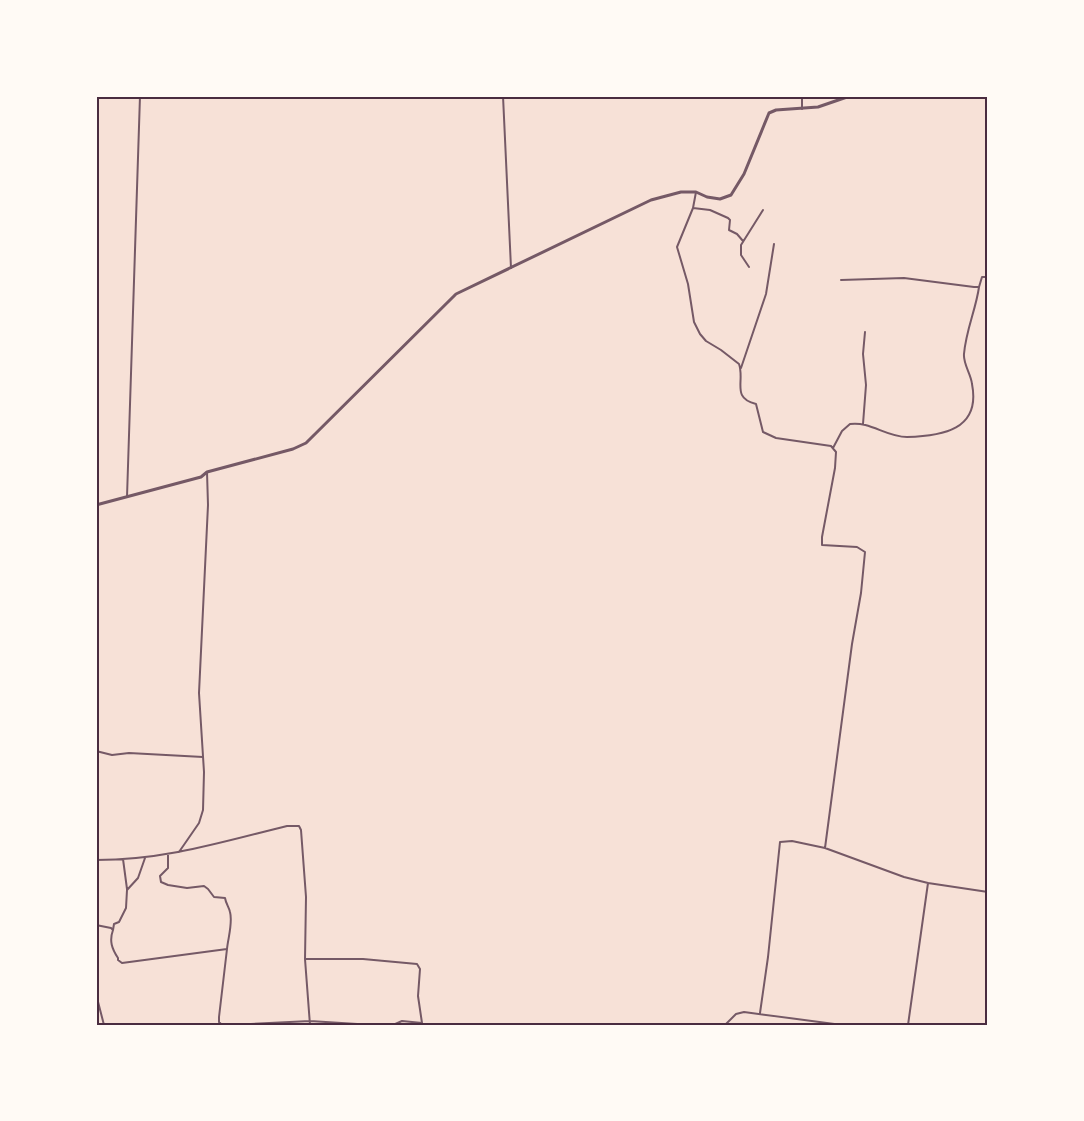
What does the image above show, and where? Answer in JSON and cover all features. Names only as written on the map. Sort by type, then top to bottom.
[{"type":"street","points":[[127,497],[140,96]]},
{"type":"street","points":[[502,96],[511,268]]},
{"type":"street","points":[[802,96],[802,109]]},
{"type":"street","points":[[96,505],[201,477],[207,472],[293,449],[306,443],[456,294],[651,200],[674,193],[696,192],[720,199],[731,195],[744,174],[769,113],[776,110],[818,107],[849,96]]},
{"type":"street","points":[[696,192],[693,208],[677,247],[688,284],[694,322],[701,337],[733,358],[741,368]]},
{"type":"street","points":[[693,208],[710,210],[729,219],[729,230],[738,234],[743,241]]},
{"type":"street","points":[[749,267],[741,255],[743,241],[763,210]]},
{"type":"street","points":[[774,244],[766,294],[741,368],[741,394],[748,402],[758,406],[763,432],[777,438],[833,448],[836,453],[835,468],[822,545],[857,547],[865,554],[825,848]]},
{"type":"street","points":[[833,448],[846,426],[858,423],[888,435],[906,437],[950,431],[964,423],[969,415],[973,386],[963,356],[979,287],[982,278],[988,277]]},
{"type":"street","points":[[841,280],[904,278],[979,287]]},
{"type":"street","points":[[863,424],[866,385],[863,354],[865,332]]},
{"type":"street","points":[[179,852],[199,824],[202,815],[204,783],[199,693],[208,505],[207,472]]},
{"type":"street","points":[[96,751],[112,755],[129,753],[203,757]]},
{"type":"street","points":[[96,860],[184,852],[287,826],[299,826],[305,885],[304,959],[310,1023]]},
{"type":"street","points":[[760,1013],[780,842],[792,841],[825,848],[904,877],[928,883],[988,892]]},
{"type":"street","points":[[168,854],[168,868],[160,876],[161,882],[187,888],[204,886],[214,897],[225,898],[226,906],[230,909],[231,918],[219,1017],[222,1025]]},
{"type":"street","points":[[127,890],[138,878],[145,857]]},
{"type":"street","points":[[123,859],[127,890],[126,908],[119,922],[114,924],[110,938],[113,950],[122,963],[227,949]]},
{"type":"street","points":[[908,1025],[928,883]]},
{"type":"street","points":[[96,925],[113,930]]},
{"type":"street","points":[[304,959],[363,959],[417,964],[419,966],[418,996],[422,1024],[402,1021],[393,1025]]},
{"type":"street","points":[[96,994],[104,1025]]},
{"type":"street","points":[[725,1025],[740,1012],[842,1025]]},
{"type":"street","points":[[230,1025],[310,1023],[373,1025]]}]
